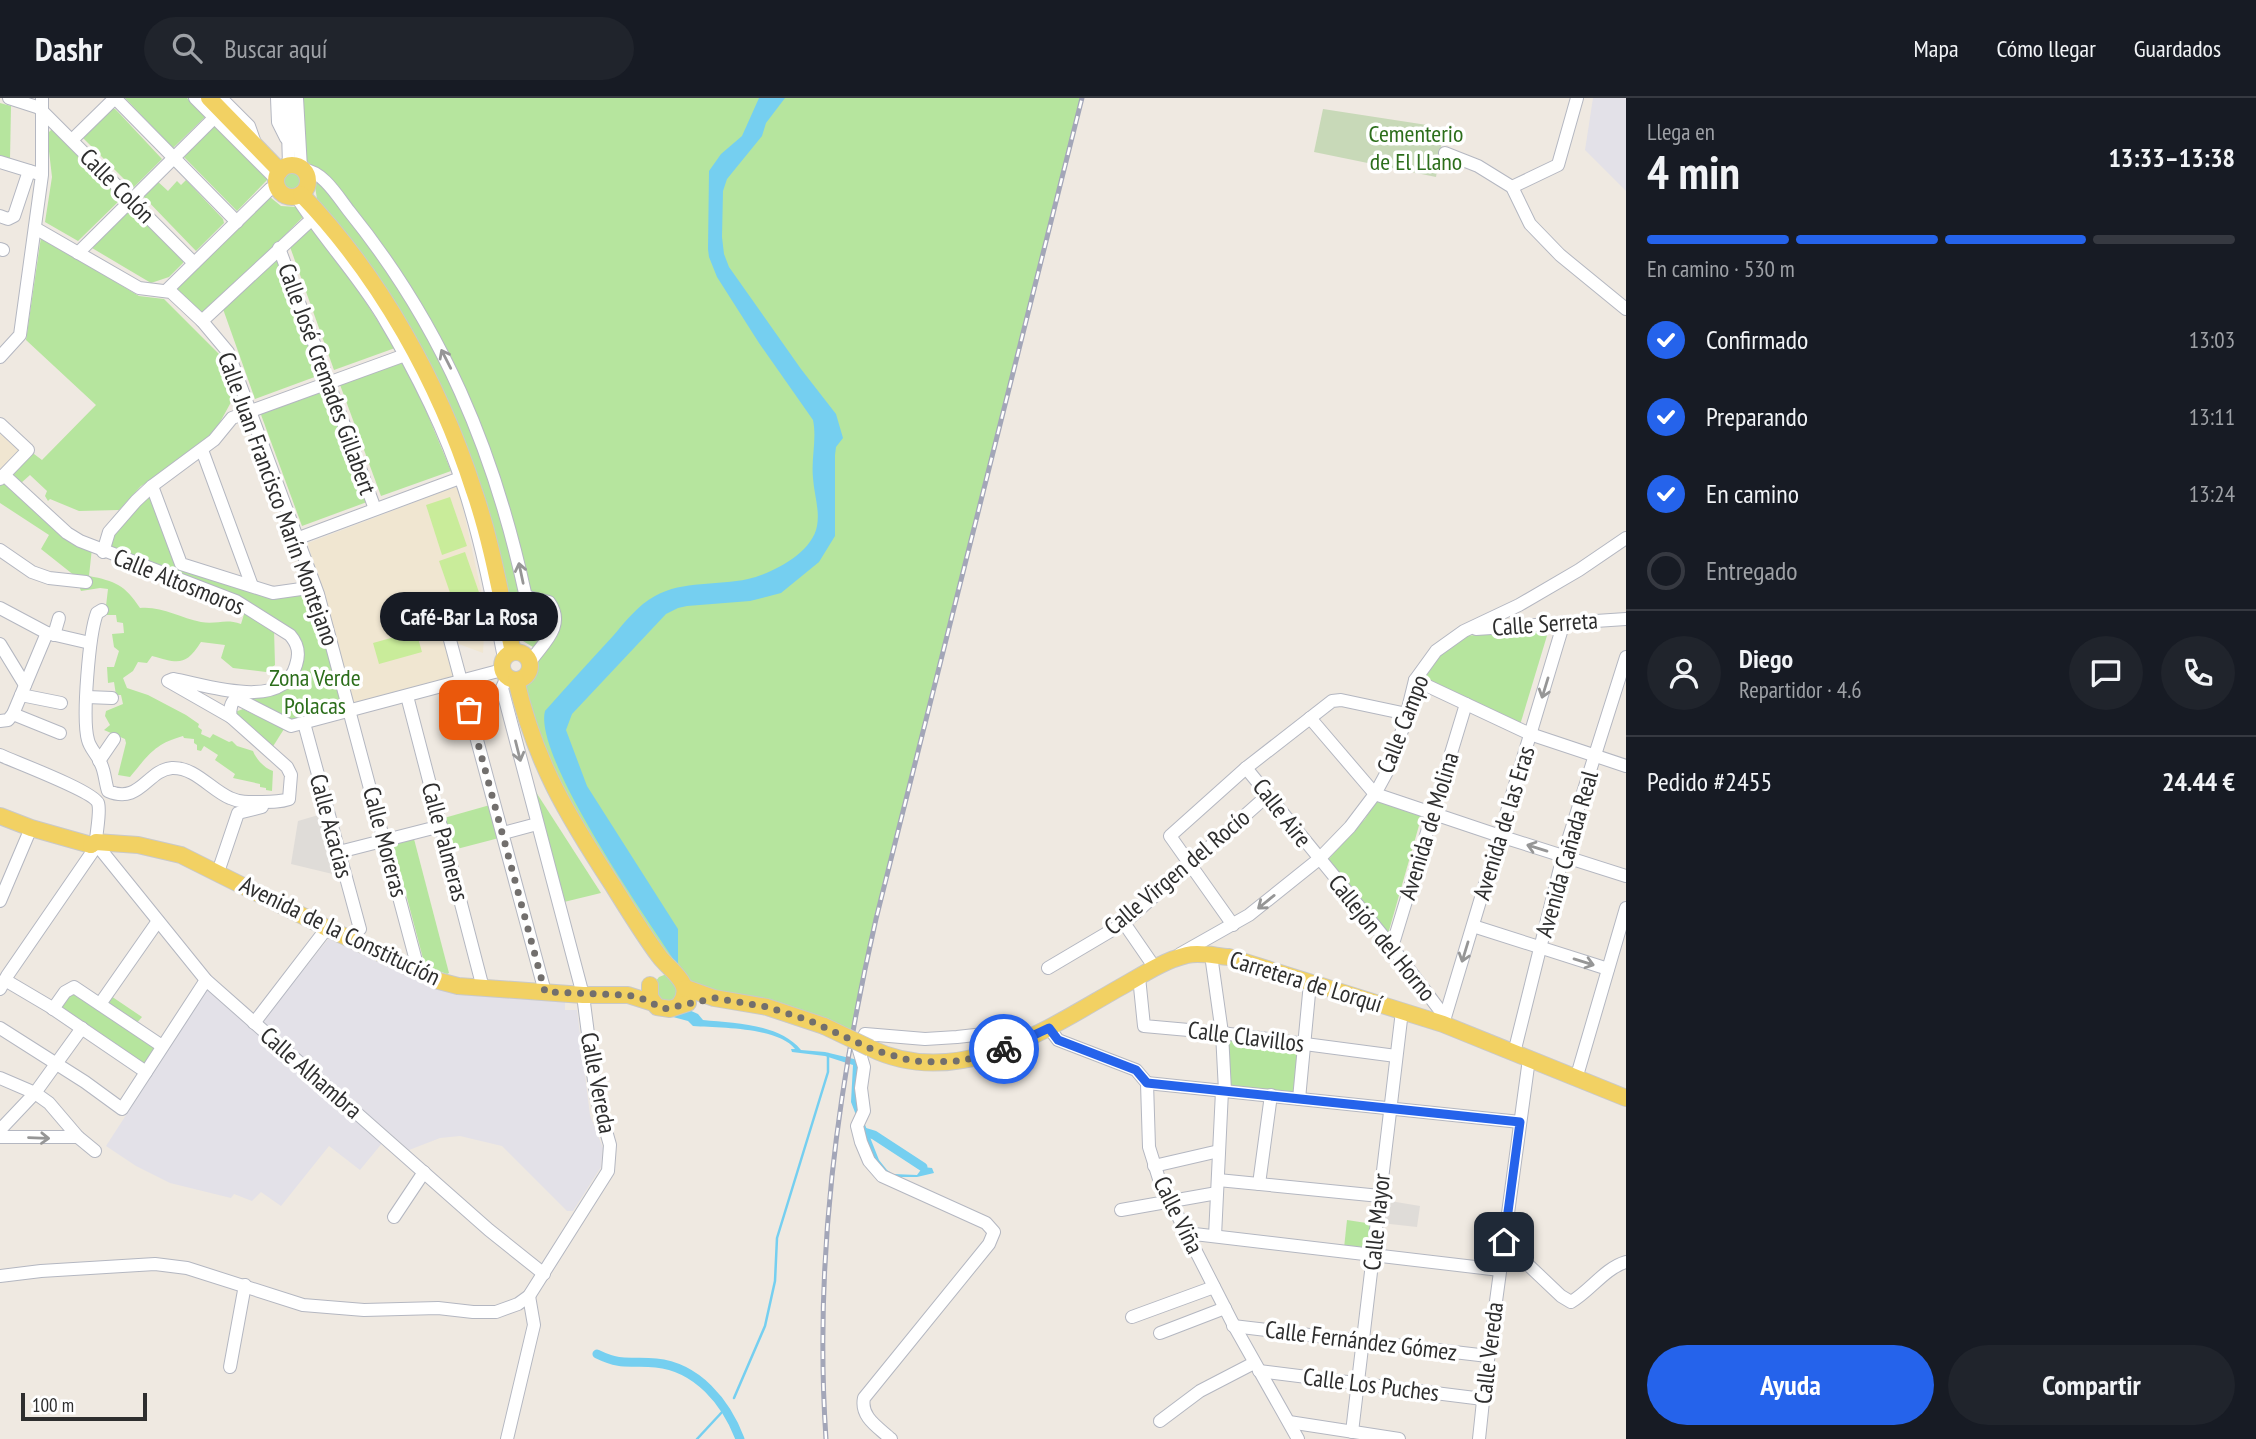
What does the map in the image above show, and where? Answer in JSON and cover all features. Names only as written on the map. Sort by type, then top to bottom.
[{"type":"main road","points":[[209,98],[256,146],[288,173],[307,183],[298,195]]},
{"type":"main road","points":[[288,173],[282,193],[298,195],[333,230],[381,296],[439,401],[482,514],[508,668],[546,773],[571,820],[681,989]]},
{"type":"main road","points":[[522,653],[530,662],[527,674],[508,668],[522,653]]},
{"type":"main road","name":"Avenida de la Constitución","points":[[0,816],[31,828],[96,846],[138,845],[181,855],[419,972],[458,986],[583,995],[628,995]]},
{"type":"main road","points":[[653,947],[657,968],[650,997],[653,1003]]},
{"type":"main road","name":"Carretera de Lorquí","points":[[681,989],[767,1007],[905,1059],[954,1062],[983,1056],[1049,1028],[1161,964],[1190,954],[1229,957],[1402,1012],[1444,1020],[1521,1056],[1626,1098]]},
{"type":"main road","points":[[628,995],[664,973],[681,989]]},
{"type":"main road","points":[[628,995],[670,1009],[681,989]]},
{"type":"street","name":"Calle Colón","points":[[9,98],[41,105],[194,263]]},
{"type":"street","points":[[72,140],[115,98],[237,222]]},
{"type":"street","points":[[195,98],[214,118],[288,173],[315,172],[387,261],[431,332],[457,382],[496,477],[525,593],[528,597],[549,602],[552,606],[555,628],[553,634],[530,662]]},
{"type":"street","points":[[221,98],[249,126],[256,146]]},
{"type":"street","points":[[277,98],[278,122],[289,141]]},
{"type":"street","points":[[287,98],[288,173]]},
{"type":"street","points":[[35,228],[139,288],[167,290],[288,173],[297,98]]},
{"type":"street","points":[[1512,187],[1558,165],[1577,98]]},
{"type":"street","points":[[0,357],[20,335],[35,228],[41,105]]},
{"type":"street","points":[[78,253],[214,118]]},
{"type":"street","points":[[1445,153],[1478,166],[1512,187],[1530,224],[1560,255],[1626,309]]},
{"type":"street","points":[[0,162],[36,173]]},
{"type":"street","points":[[0,216],[8,219],[14,216],[36,173]]},
{"type":"street","name":"Calle Vereda","points":[[245,1285],[303,1305],[364,1310],[438,1308],[496,1312],[518,1304],[529,1296],[544,1274],[607,1171],[610,1145],[596,1096],[583,995],[502,688],[508,668],[482,552],[460,478],[429,403],[405,355],[370,297],[312,219],[298,195]]},
{"type":"street","points":[[202,321],[312,219]]},
{"type":"street","name":"Calle José Cremades Gillabert","points":[[279,248],[375,509]]},
{"type":"street","name":"Calle Juan Francisco Marín Montejano","points":[[167,290],[202,321],[228,352],[315,587],[350,711]]},
{"type":"street","points":[[103,552],[116,522],[152,486],[214,440],[232,418],[405,355]]},
{"type":"street","points":[[0,424],[28,450],[2,477]]},
{"type":"street","points":[[202,450],[252,586]]},
{"type":"street","name":"Calle Altosmoros","points":[[2,477],[79,541],[236,601],[290,635],[298,649],[297,662],[289,680],[269,691],[240,695]]},
{"type":"street","points":[[296,539],[460,478]]},
{"type":"street","points":[[152,486],[181,564],[273,593],[315,587]]},
{"type":"street","name":"Calle Campo","points":[[1161,964],[1249,915],[1319,859],[1350,827],[1375,794],[1388,769],[1407,714],[1415,680],[1436,651],[1464,631],[1519,605],[1579,570],[1626,538]]},
{"type":"street","points":[[0,550],[32,572],[49,578],[86,582]]},
{"type":"street","points":[[0,608],[51,634],[90,643]]},
{"type":"street","points":[[102,610],[97,613],[90,643],[87,735],[108,790],[113,793],[139,790],[161,772],[175,768],[206,781],[239,802],[280,802]]},
{"type":"street","points":[[0,721],[8,720],[13,715],[59,618]]},
{"type":"street","name":"Calle Serreta","points":[[1464,631],[1489,627],[1626,619]]},
{"type":"street","name":"Avenida de las Eras","points":[[1444,1020],[1564,622]]},
{"type":"street","points":[[450,640],[545,992]]},
{"type":"street","points":[[0,644],[23,690],[61,703]]},
{"type":"street","points":[[0,671],[8,657]]},
{"type":"street","name":"Avenida Cañada Real","points":[[1521,1056],[1540,948],[1563,856],[1626,657]]},
{"type":"street","points":[[218,872],[238,813],[289,799],[291,775],[287,767],[231,717],[168,681],[173,679],[240,695],[291,726],[508,668]]},
{"type":"street","points":[[1415,680],[1530,734],[1626,766]]},
{"type":"street","points":[[231,717],[231,705],[240,695]]},
{"type":"street","name":"Calle Palmeras","points":[[407,696],[483,988]]},
{"type":"street","points":[[87,697],[112,698]]},
{"type":"street","points":[[1233,925],[1170,836],[1246,768],[1332,701],[1341,700],[1407,714]]},
{"type":"street","name":"Avenida de Molina","points":[[1392,947],[1466,704]]},
{"type":"street","name":"Calle Moreras","points":[[350,711],[419,972]]},
{"type":"street","points":[[13,715],[60,733]]},
{"type":"street","points":[[1310,718],[1375,794],[1626,876]]},
{"type":"street","name":"Calle Acacias","points":[[304,723],[359,929]]},
{"type":"street","points":[[99,761],[114,739]]},
{"type":"street","points":[[0,755],[95,799],[99,810],[96,846],[2,984],[53,1009],[146,1072]]},
{"type":"street","name":"Calle Aire","points":[[1246,768],[1319,859]]},
{"type":"street","points":[[525,778],[546,773]]},
{"type":"street","name":"Calle Virgen del Rocío","points":[[1048,968],[1124,923],[1268,795]]},
{"type":"street","points":[[503,833],[537,824]]},
{"type":"street","points":[[339,852],[441,826]]},
{"type":"street","points":[[0,901],[31,828]]},
{"type":"street","name":"Calle Alhambra","points":[[96,846],[206,980],[544,1274]]},
{"type":"street","name":"Callejón del Horno","points":[[1319,859],[1392,947],[1444,1020]]},
{"type":"street","points":[[1576,1079],[1626,908]]},
{"type":"street","points":[[100,1004],[158,921]]},
{"type":"street","points":[[1124,923],[1161,964]]},
{"type":"street","points":[[1472,926],[1608,969]]},
{"type":"street","points":[[254,1023],[327,928]]},
{"type":"street","points":[[1211,955],[1222,1033],[1223,1091],[1214,1236]]},
{"type":"street","name":"Calle Clavillos","points":[[1139,977],[1144,1026],[1222,1033],[1396,1056]]},
{"type":"street","points":[[0,1027],[122,1109],[206,980]]},
{"type":"street","points":[[1298,1098],[1310,983]]},
{"type":"street","points":[[53,1009],[65,992],[74,987],[162,1046]]},
{"type":"street","name":"Calle Mayor","points":[[1352,1432],[1402,1012]]},
{"type":"street","points":[[0,1130],[35,1093],[82,1028]]},
{"type":"street","points":[[1049,1028],[1058,1040],[1136,1070],[1147,1083],[1520,1122]]},
{"type":"street","points":[[891,1439],[866,1416],[862,1407],[864,1398],[989,1244],[994,1232],[986,1223],[882,1176],[869,1161],[857,1126],[864,1111],[861,1088],[864,1067],[858,1047],[865,1034],[925,1039],[1020,1030],[1031,1036]]},
{"type":"street","name":"Calle Vereda","points":[[1479,1439],[1520,1122],[1521,1056]]},
{"type":"street","points":[[0,1078],[35,1093],[49,1103],[78,1137],[95,1150]]},
{"type":"street","name":"Calle Viña","points":[[1147,1083],[1147,1135],[1154,1166],[1233,1325],[1298,1439]]},
{"type":"street","points":[[1259,1184],[1271,1095]]},
{"type":"street","points":[[0,1137],[78,1137]]},
{"type":"street","points":[[1154,1166],[1219,1151]]},
{"type":"street","points":[[394,1217],[424,1172]]},
{"type":"street","points":[[1121,1210],[1171,1202],[1217,1186],[1259,1184],[1380,1196]]},
{"type":"street","points":[[1186,1233],[1500,1270]]},
{"type":"street","points":[[1504,1242],[1561,1296],[1571,1302],[1616,1265],[1626,1262]]},
{"type":"street","points":[[0,1276],[41,1270],[156,1264],[187,1268],[245,1285],[230,1367]]},
{"type":"street","points":[[1132,1317],[1214,1287]]},
{"type":"street","points":[[507,1439],[534,1325],[529,1296]]},
{"type":"street","points":[[1160,1333],[1225,1308]]},
{"type":"street","name":"Calle Fernández Gómez","points":[[1233,1325],[1488,1356]]},
{"type":"street","points":[[1160,1421],[1200,1391],[1257,1367]]},
{"type":"street","name":"Calle Los Puches","points":[[1257,1367],[1483,1399]]},
{"type":"street","points":[[1289,1422],[1399,1439]]},
{"type":"shaded area","points":[[1593,98],[1626,98],[1626,191],[1585,150]]},
{"type":"shaded area","points":[[0,424],[28,450],[0,479]]},
{"type":"shaded area","points":[[455,487],[459,490],[489,627],[484,636],[483,653],[451,641],[461,681],[350,711],[308,543]]},
{"type":"shaded area","points":[[332,811],[345,877],[291,864],[298,821]]},
{"type":"shaded area","points":[[329,938],[412,976],[565,1000],[565,1010],[577,1010],[590,1115],[603,1148],[601,1167],[573,1211],[567,1211],[502,1146],[460,1136],[440,1138],[409,1150],[262,1021]]},
{"type":"shaded area","points":[[207,990],[383,1142],[360,1170],[329,1146],[281,1206],[261,1192],[252,1201],[234,1194],[231,1198],[170,1183],[136,1166],[106,1146]]},
{"type":"shaded area","points":[[1384,1200],[1420,1206],[1417,1227],[1381,1223]]},
{"type":"green space","points":[[125,98],[187,98],[205,117],[173,148]]},
{"type":"green space","points":[[297,98],[1082,98],[899,825],[850,1039],[686,988],[567,813],[520,680],[552,634],[552,606],[528,597],[506,512],[431,332],[315,172],[304,170]]},
{"type":"green space","points":[[0,103],[11,106],[10,160],[0,157]]},
{"type":"green space","points":[[110,109],[115,109],[162,159],[133,188],[82,137]]},
{"type":"green space","name":"Cementerio de El Llano","points":[[1323,109],[1427,125],[1443,135],[1436,177],[1314,152]]},
{"type":"green space","points":[[214,124],[268,179],[237,211],[182,155]]},
{"type":"green space","points":[[52,129],[78,152],[121,199],[78,241],[45,222],[52,177],[47,134]]},
{"type":"green space","points":[[292,167],[302,171],[306,181],[302,191],[292,195],[282,191],[278,181],[282,171]]},
{"type":"green space","points":[[313,174],[382,260],[443,361],[492,479],[521,593],[547,608],[551,629],[533,647],[518,638],[482,497],[317,199]]},
{"type":"green space","points":[[156,180],[168,191],[177,181],[181,185],[186,180],[223,219],[224,223],[196,251],[142,195]]},
{"type":"green space","points":[[270,197],[281,206],[297,207],[302,218],[208,311],[202,313],[175,289]]},
{"type":"green space","points":[[133,207],[183,259],[183,263],[169,277],[151,283],[92,248]]},
{"type":"green space","points":[[311,226],[342,265],[395,348],[334,370],[289,244]]},
{"type":"green space","points":[[41,237],[139,296],[164,299],[223,358],[236,393],[210,435],[166,471],[141,486],[119,510],[79,511],[50,499],[48,501],[45,496],[47,491],[30,475],[21,483],[11,474],[30,451],[42,460],[96,405],[26,340]]},
{"type":"green space","points":[[273,259],[278,260],[320,375],[255,399],[223,309]]},
{"type":"green space","points":[[401,359],[420,396],[451,471],[381,496],[339,382]]},
{"type":"green space","points":[[326,390],[367,502],[302,526],[260,412]]},
{"type":"green space","points":[[7,478],[92,548],[89,576],[119,585],[140,608],[163,610],[201,622],[241,624],[245,611],[274,629],[275,665],[266,672],[233,668],[221,658],[225,645],[201,642],[185,659],[175,661],[152,656],[147,663],[138,662],[133,671],[123,678],[127,688],[148,695],[199,724],[201,734],[210,738],[213,734],[253,751],[266,768],[273,771],[272,791],[260,787],[260,784],[233,778],[235,774],[215,760],[218,755],[204,746],[201,751],[197,750],[194,739],[183,736],[154,750],[130,777],[118,775],[125,739],[104,730],[110,725],[105,716],[106,711],[123,704],[121,695],[116,695],[114,682],[108,683],[107,667],[114,667],[119,651],[114,647],[112,634],[124,633],[123,623],[117,622],[116,615],[101,615],[106,606],[108,589],[81,591],[75,576],[41,549],[49,535],[0,503],[0,486]]},
{"type":"green space","name":"Zona Verde Polacas","points":[[152,486],[179,563],[273,593],[315,587],[350,711],[291,726],[236,698],[282,686],[298,649],[236,601],[103,552],[106,540]]},
{"type":"green space","points":[[450,497],[467,546],[442,555],[426,505]]},
{"type":"green space","points":[[465,552],[482,601],[456,610],[439,561]]},
{"type":"green space","points":[[1549,629],[1520,725],[1424,677],[1441,654],[1464,636]]},
{"type":"green space","points":[[416,631],[422,652],[379,664],[373,643]]},
{"type":"green space","points":[[243,709],[284,729],[272,748],[235,712]]},
{"type":"green space","points":[[534,789],[601,893],[564,902]]},
{"type":"green space","points":[[1376,800],[1422,815],[1388,934],[1326,862],[1365,819]]},
{"type":"green space","points":[[490,805],[499,838],[453,850],[444,818]]},
{"type":"green space","points":[[414,839],[449,973],[447,974],[425,966],[393,845]]},
{"type":"green space","points":[[664,975],[669,975],[684,993],[664,1007],[652,986]]},
{"type":"green space","points":[[69,988],[100,1004],[108,994],[142,1017],[134,1026],[162,1046],[146,1072],[53,1009]]},
{"type":"green space","points":[[1227,1036],[1298,1046],[1294,1093],[1228,1089]]},
{"type":"green space","points":[[1347,1220],[1373,1224],[1369,1250],[1344,1248]]},
{"type":"water","points":[[759,98],[785,98],[766,123],[762,136],[727,179],[723,191],[724,254],[729,267],[836,414],[843,438],[836,447],[835,455],[835,536],[819,562],[781,593],[750,601],[687,606],[666,614],[572,714],[566,730],[587,786],[678,929],[678,966],[620,878],[574,800],[546,733],[545,711],[632,614],[649,600],[677,588],[748,579],[769,572],[800,553],[814,536],[818,514],[813,471],[813,420],[759,343],[717,277],[709,257],[709,171],[721,154],[742,136]]},
{"type":"water","points":[[689,1010],[703,1020],[769,1030],[792,1041],[801,1050],[825,1052],[858,1060],[860,1063],[856,1102],[879,1160],[893,1174],[917,1175],[923,1167],[932,1168],[934,1173],[917,1177],[889,1177],[871,1154],[851,1102],[853,1065],[825,1056],[792,1052],[791,1049],[795,1049],[776,1036],[733,1028],[693,1026],[688,1021],[673,1017]]},
{"type":"waterway","points":[[734,1398],[765,1326],[775,1281],[777,1238],[828,1072],[828,1054]]},
{"type":"waterway","points":[[864,1132],[874,1135],[923,1167]]},
{"type":"waterway","points":[[597,1354],[614,1360],[656,1363],[684,1371],[697,1379],[718,1400],[740,1439]]},
{"type":"waterway","points":[[697,1439],[723,1411]]},
{"type":"railway","points":[[826,1439],[823,1373],[826,1242],[840,1112],[862,983],[1082,98]]},
{"type":"way so far","points":[[469,710],[545,992],[628,995],[664,1009],[715,998],[767,1007],[808,1020],[874,1050],[923,1062],[961,1061],[1004,1049]]},
{"type":"place","name":"Café-Bar La Rosa","points":[[469,710]]},
{"type":"route","points":[[1004,1049],[1049,1028],[1058,1040],[1136,1070],[1147,1083],[1520,1122],[1504,1242]]}]
